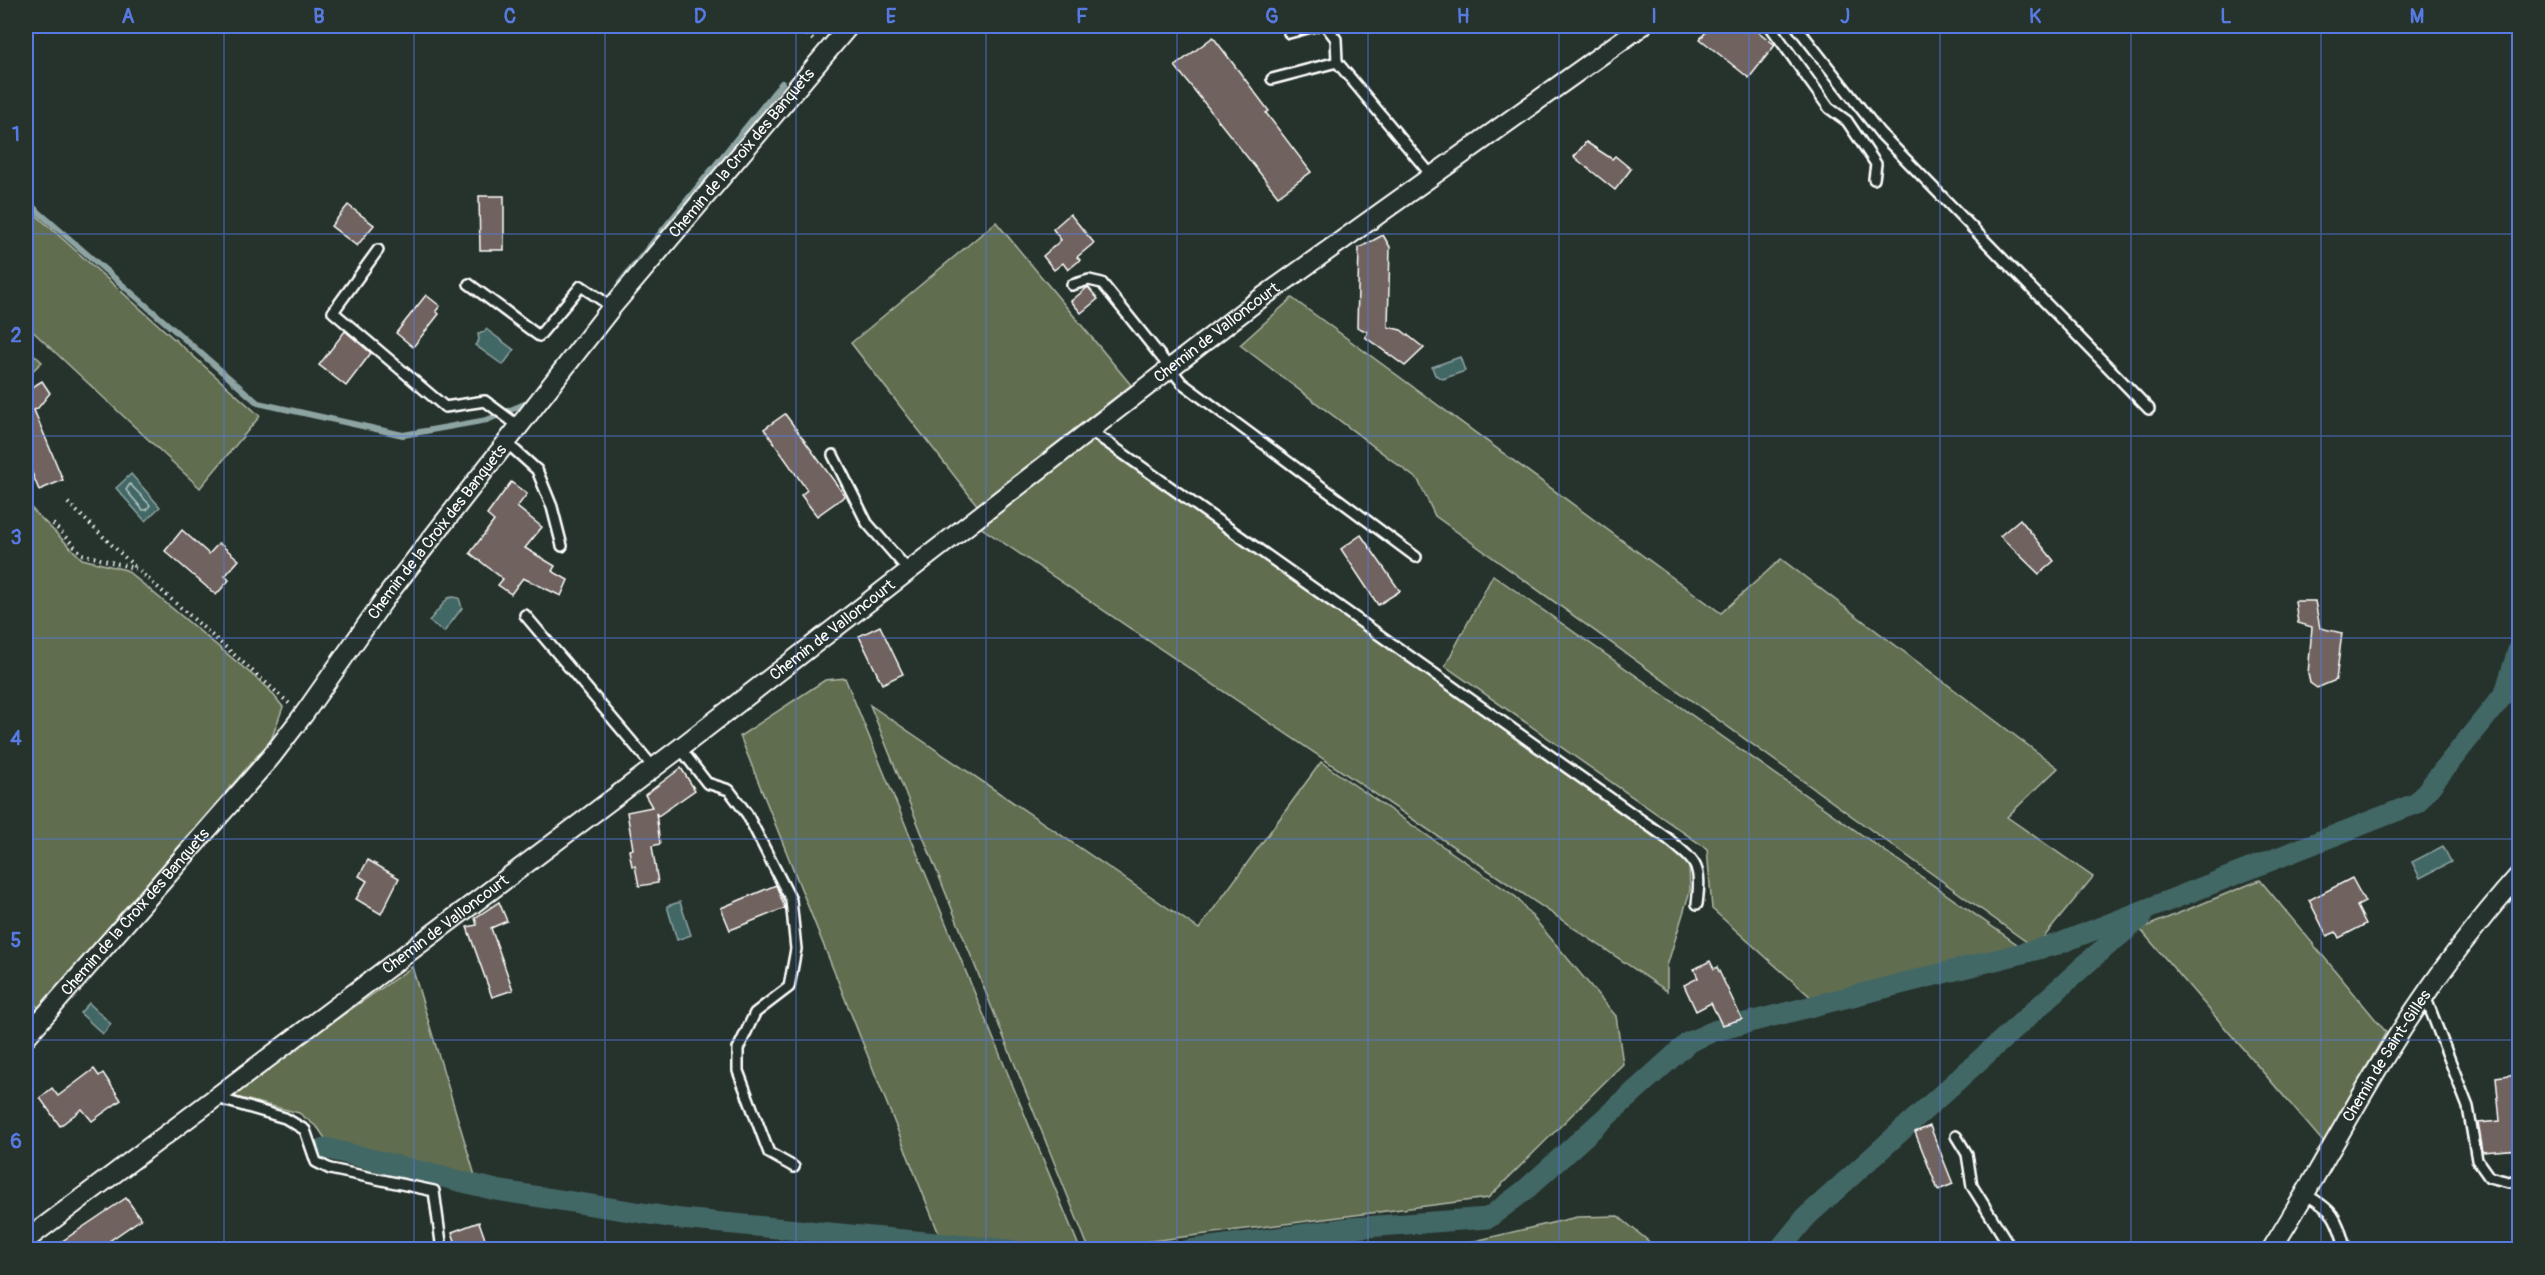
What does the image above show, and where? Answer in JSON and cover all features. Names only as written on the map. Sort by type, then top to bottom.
[{"type":"street","name":"Chemin de la Croix des Banquets","points":[[26,1037],[271,757],[389,593],[612,307],[849,26]]},
{"type":"street","name":"Chemin de Valloncourt","points":[[26,1239],[654,768],[1257,301],[1642,26]]},
{"type":"street","name":"Chemin de Saint-Gilles","points":[[2271,1250],[2387,1053],[2479,920],[2520,874]]},
{"type":"lane","points":[[1289,33],[1315,26]]},
{"type":"lane","points":[[1326,26],[1336,39],[1337,62],[1432,176]]},
{"type":"lane","points":[[1770,26],[1829,108],[1847,121],[1876,164],[1874,179]]},
{"type":"lane","points":[[1796,26],[1880,133],[2148,409]]},
{"type":"lane","points":[[1272,79],[1337,62]]},
{"type":"lane","points":[[378,250],[333,312],[446,407],[485,401],[520,427]]},
{"type":"lane","points":[[1072,285],[1089,280],[1102,283],[1182,383],[1416,558]]},
{"type":"lane","points":[[470,284],[539,336],[581,286],[612,307]]},
{"type":"lane","points":[[1090,431],[1668,839],[1693,860],[1700,878],[1697,904]]},
{"type":"lane","points":[[507,443],[537,470],[552,507],[562,546]]},
{"type":"lane","points":[[833,455],[867,523],[909,571]]},
{"type":"lane","points":[[525,615],[654,768]]},
{"type":"lane","points":[[680,748],[707,783],[729,789],[747,814],[791,900],[796,949],[789,987],[755,1014],[738,1049],[738,1071],[769,1153],[795,1167]]},
{"type":"lane","points":[[2425,996],[2468,1107],[2476,1160],[2489,1177],[2509,1182],[2520,1179]]},
{"type":"lane","points":[[215,1097],[285,1118],[305,1130],[316,1162],[330,1169],[434,1191],[442,1250]]},
{"type":"lane","points":[[1956,1136],[1967,1154],[1972,1186],[2012,1250]]},
{"type":"lane","points":[[2306,1194],[2323,1204],[2336,1217],[2346,1250]]},
{"type":"path","points":[[68,502],[137,569],[304,714]]},
{"type":"path","points":[[53,524],[82,554],[137,569]]},
{"type":"green space","points":[[26,206],[260,416],[200,488],[26,325]]},
{"type":"green space","points":[[996,222],[1131,385],[977,505],[851,343]]},
{"type":"green space","points":[[1292,298],[1721,613],[1781,559],[2058,768],[2007,817],[2093,877],[2035,948],[1435,516],[1418,480],[1240,345]]},
{"type":"green space","points":[[26,347],[42,362],[26,377]]},
{"type":"green space","points":[[1094,438],[1689,862],[1690,891],[1667,966],[1667,991],[977,525]]},
{"type":"green space","points":[[26,503],[82,559],[126,570],[268,688],[283,707],[271,740],[39,1008],[26,997]]},
{"type":"green space","points":[[1493,575],[2021,947],[1814,1000],[1712,909],[1707,849],[1445,666]]},
{"type":"green space","points":[[845,678],[1080,1249],[941,1239],[740,736],[825,680]]},
{"type":"green space","points":[[870,705],[1199,929],[1321,762],[1516,897],[1616,1016],[1623,1064],[1488,1198],[1089,1249]]},
{"type":"green space","points":[[2260,880],[2386,1032],[2324,1143],[2140,929]]},
{"type":"green space","points":[[412,967],[476,1179],[331,1147],[318,1128],[299,1113],[228,1095]]},
{"type":"green space","points":[[1618,1216],[1658,1249],[1441,1249],[1577,1217]]},
{"type":"water","points":[[486,329],[514,350],[503,365],[475,345],[479,340],[478,334]]},
{"type":"water","points":[[1460,357],[1465,371],[1443,379],[1435,375],[1432,367]]},
{"type":"water","points":[[131,474],[160,507],[145,521],[116,488]]},
{"type":"water","points":[[448,598],[459,598],[462,608],[444,632],[429,621]]},
{"type":"water","points":[[2443,846],[2451,862],[2420,878],[2412,862]]},
{"type":"water","points":[[680,902],[691,935],[677,940],[667,906]]},
{"type":"water","points":[[89,1003],[111,1024],[103,1034],[80,1013]]},
{"type":"building","points":[[1711,26],[1751,26],[1775,45],[1749,78],[1700,39]]},
{"type":"building","points":[[1213,37],[1269,111],[1266,113],[1311,172],[1278,196],[1175,66]]},
{"type":"building","points":[[1586,142],[1612,159],[1615,156],[1631,169],[1615,190],[1574,157]]},
{"type":"building","points":[[479,196],[504,196],[504,250],[480,250]]},
{"type":"building","points":[[348,205],[374,225],[357,246],[331,226]]},
{"type":"building","points":[[1070,214],[1094,243],[1077,257],[1080,260],[1068,270],[1063,263],[1054,270],[1043,256],[1061,240],[1053,229]]},
{"type":"building","points":[[1383,235],[1390,247],[1388,327],[1401,330],[1424,348],[1405,366],[1365,337],[1368,332],[1357,327],[1359,248]]},
{"type":"building","points":[[1088,287],[1098,299],[1081,313],[1071,301]]},
{"type":"building","points":[[426,295],[440,306],[436,311],[439,314],[413,347],[396,333]]},
{"type":"building","points":[[345,331],[371,353],[346,386],[319,365]]},
{"type":"building","points":[[42,381],[50,393],[34,410],[63,480],[39,490],[30,468],[26,470],[26,391]]},
{"type":"building","points":[[785,414],[845,496],[817,516],[801,495],[807,490],[764,429]]},
{"type":"building","points":[[511,482],[527,494],[517,507],[542,527],[525,548],[555,566],[552,571],[568,580],[561,596],[523,578],[511,594],[498,585],[503,579],[470,553],[494,521],[487,515]]},
{"type":"building","points":[[2020,519],[2054,561],[2039,574],[2000,536]]},
{"type":"building","points":[[182,530],[209,554],[219,543],[239,560],[225,576],[229,580],[216,595],[165,551]]},
{"type":"building","points":[[1361,535],[1400,591],[1378,605],[1341,549]]},
{"type":"building","points":[[2295,601],[2315,601],[2320,628],[2342,633],[2336,680],[2317,688],[2310,683],[2308,674],[2312,627],[2298,623]]},
{"type":"building","points":[[880,626],[903,674],[882,684],[859,636]]},
{"type":"building","points":[[681,768],[695,790],[658,816],[656,813],[660,844],[652,846],[658,883],[639,886],[629,850],[633,849],[627,812],[652,807],[645,795]]},
{"type":"building","points":[[368,860],[399,878],[381,914],[356,899],[367,881],[359,876]]},
{"type":"building","points":[[2352,878],[2365,902],[2357,906],[2366,924],[2339,938],[2336,932],[2327,936],[2309,900]]},
{"type":"building","points":[[776,885],[785,908],[730,930],[721,908]]},
{"type":"building","points":[[499,902],[507,921],[491,928],[513,990],[492,997],[467,927],[477,925],[475,918]]},
{"type":"building","points":[[1710,961],[1714,969],[1717,967],[1742,1019],[1722,1025],[1711,1003],[1696,1011],[1684,985],[1698,978],[1694,969]]},
{"type":"building","points":[[94,1069],[99,1076],[103,1073],[121,1100],[92,1121],[82,1109],[60,1126],[40,1098],[52,1088],[58,1096]]},
{"type":"building","points":[[2516,1074],[2520,1149],[2483,1152],[2478,1123],[2500,1121],[2496,1077]]},
{"type":"building","points":[[1930,1126],[1953,1184],[1938,1190],[1915,1132]]},
{"type":"building","points":[[126,1198],[141,1219],[96,1250],[49,1250]]},
{"type":"building","points":[[479,1222],[489,1250],[458,1250],[452,1232]]},
{"type":"waterway","points":[[620,283],[782,83]]},
{"type":"waterway","points":[[26,201],[258,403],[403,435],[487,420],[527,403],[531,398]]},
{"type":"waterway","points":[[1189,1250],[1351,1228],[1488,1218],[1524,1191],[1689,1042],[1714,1031],[2058,944],[2417,803],[2505,693],[2520,644]]},
{"type":"waterway","points":[[1779,1250],[1806,1217],[2096,955],[2141,918]]},
{"type":"waterway","points":[[325,1148],[496,1190],[681,1219],[1011,1250]]}]
